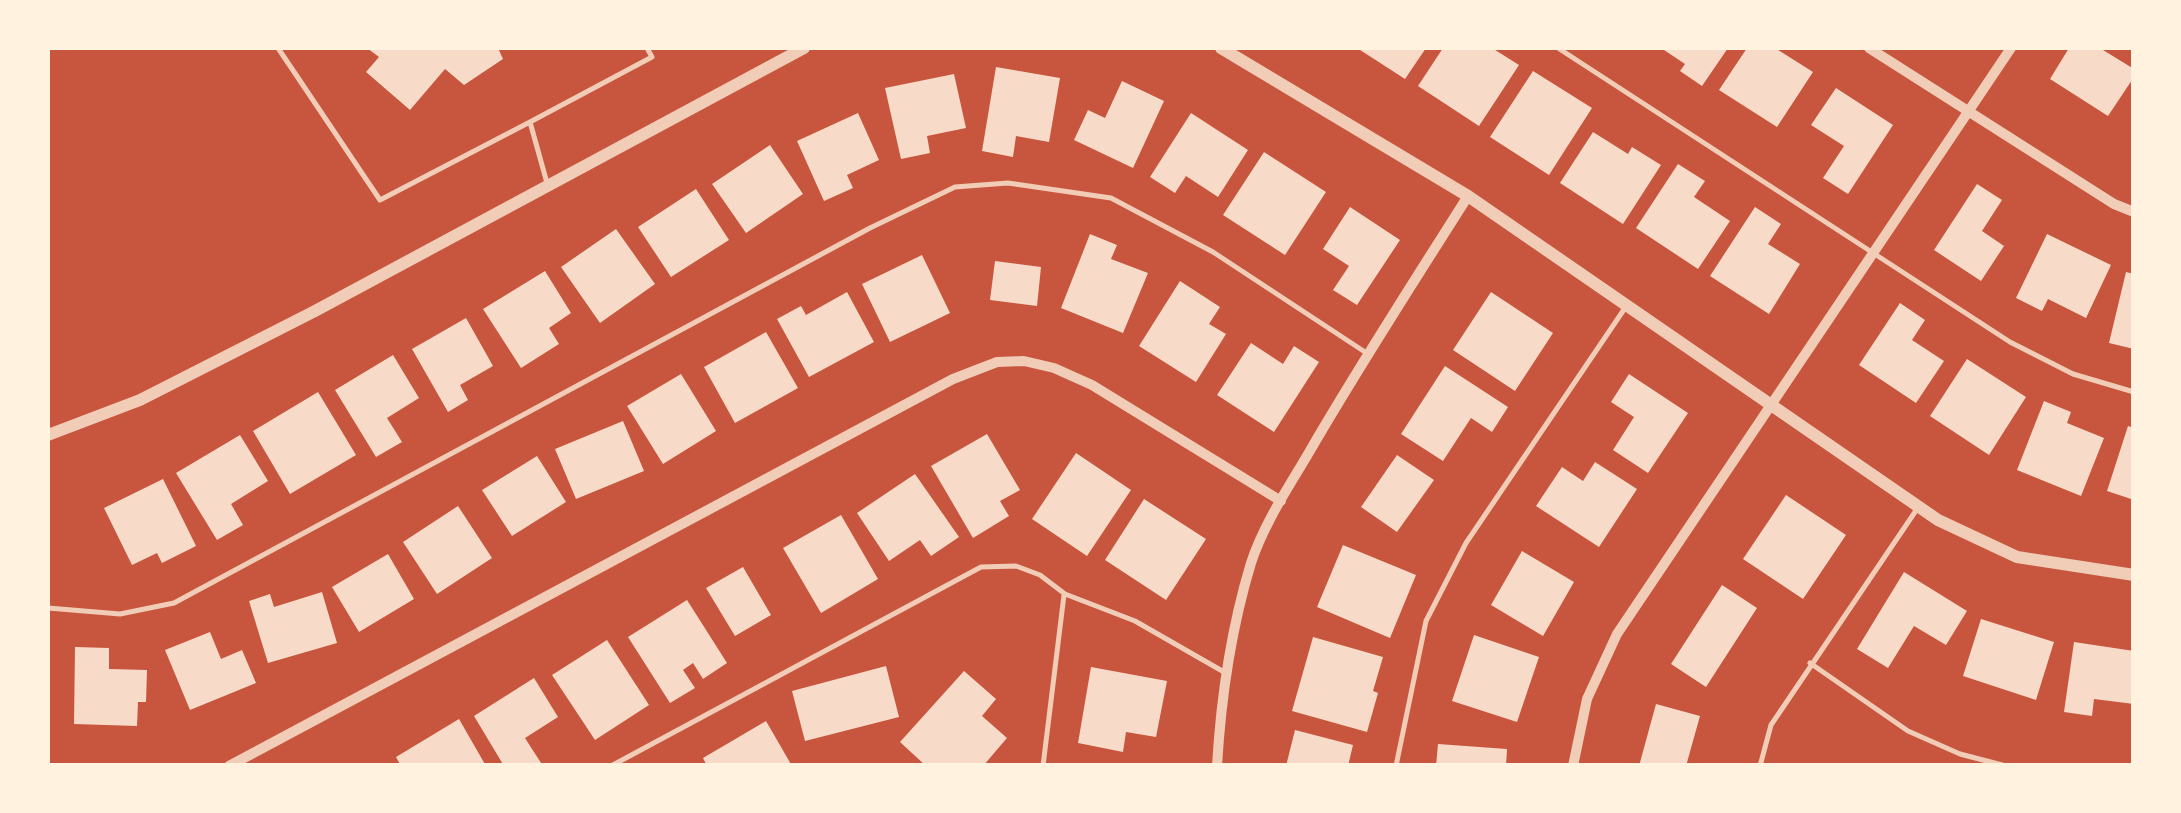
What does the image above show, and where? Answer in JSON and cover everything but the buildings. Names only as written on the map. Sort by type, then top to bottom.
[{"type":"street","points":[[48,436],[140,400],[315,311],[783,52],[804,48]]},
{"type":"street","points":[[1221,48],[1468,196],[1938,520],[2017,557],[2134,575]]},
{"type":"street","points":[[1869,48],[2114,204],[2134,212]]},
{"type":"street","points":[[1574,766],[1587,698],[1617,634],[2011,48]]},
{"type":"street","points":[[1217,766],[1226,674],[1252,560],[1280,501],[1468,196]]},
{"type":"street","points":[[229,766],[952,379],[997,362],[1024,361],[1054,368],[1092,386],[1280,501]]},
{"type":"lane","points":[[278,48],[380,200],[652,57],[647,48]]},
{"type":"lane","points":[[1558,48],[2010,342],[2072,374],[2134,392]]},
{"type":"lane","points":[[530,122],[548,185]]},
{"type":"lane","points":[[48,608],[120,614],[174,603],[870,228],[956,187],[1008,183],[1111,198],[1213,252],[1368,354]]},
{"type":"lane","points":[[1396,766],[1426,621],[1466,543],[1627,305]]},
{"type":"lane","points":[[1760,766],[1770,725],[1919,506]]},
{"type":"lane","points":[[611,766],[982,567],[1016,566],[1040,575],[1064,594],[1135,621],[1226,674]]},
{"type":"lane","points":[[1043,766],[1064,594]]},
{"type":"lane","points":[[1810,664],[1908,730],[1960,754],[2006,766]]}]
